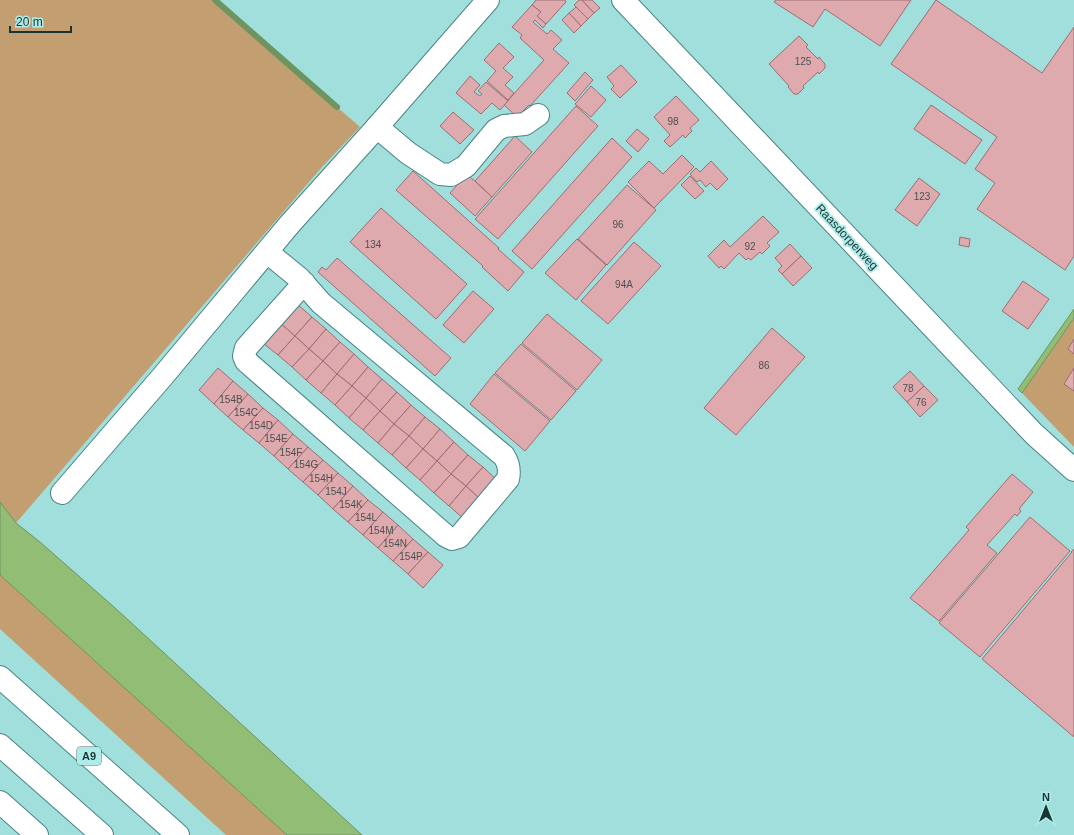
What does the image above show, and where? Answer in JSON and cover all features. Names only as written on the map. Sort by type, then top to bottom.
[{"type":"main road","points":[[62,494],[295,219],[488,0]]},
{"type":"main road","name":"Raasdorperweg","points":[[623,0],[1034,434],[1074,470]]},
{"type":"main road","points":[[377,127],[408,153],[440,174],[451,175],[466,166],[496,130],[504,126],[525,124],[538,115]]},
{"type":"main road","points":[[267,252],[299,278],[304,283],[321,304],[504,456],[508,462],[510,471],[508,479],[459,537],[452,539],[446,536],[246,361],[244,356],[246,348],[304,283]]},
{"type":"main road","name":"A9","points":[[0,677],[178,835]]},
{"type":"main road","points":[[0,745],[102,835]]},
{"type":"main road","points":[[0,802],[38,835]]},
{"type":"shaded area","points":[[0,0],[214,0],[360,127],[322,167],[16,523],[0,502]]},
{"type":"shaded area","points":[[1074,309],[1074,318],[1022,393],[1018,389]]},
{"type":"shaded area","points":[[1074,318],[1074,447],[1022,393]]},
{"type":"shaded area","points":[[0,502],[16,523],[114,607],[362,835],[287,835],[0,575]]},
{"type":"shaded area","points":[[0,575],[287,835],[226,835],[0,629]]},
{"type":"building","points":[[536,0],[565,0],[566,2],[546,24],[537,16],[541,12],[532,5]]},
{"type":"building","points":[[579,0],[582,0],[594,13],[588,19],[574,5]]},
{"type":"building","points":[[582,0],[592,0],[600,8],[594,13]]},
{"type":"building","points":[[776,0],[911,0],[880,46],[825,9],[813,27],[774,2]]},
{"type":"building","points":[[936,0],[1042,73],[1074,27],[1074,256],[1065,270],[977,209],[995,183],[975,169],[997,137],[891,64]]},
{"type":"building","points":[[532,5],[541,12],[537,16],[546,24],[543,28],[535,20],[533,22],[547,34],[551,30],[562,40],[553,49],[569,63],[530,106],[529,105],[517,117],[504,105],[544,60],[520,38],[522,35],[512,27]]},
{"type":"building","points":[[576,7],[588,19],[581,26],[569,13]]},
{"type":"building","points":[[569,13],[581,26],[574,33],[562,20]]},
{"type":"building","points":[[799,36],[808,45],[806,47],[818,59],[819,57],[825,64],[825,68],[819,74],[818,72],[803,86],[804,88],[798,94],[794,94],[788,87],[789,86],[769,64]]},
{"type":"building","points":[[499,43],[514,57],[503,68],[513,77],[505,85],[514,93],[508,100],[487,81],[496,71],[484,60]]},
{"type":"building","points":[[621,65],[637,82],[620,98],[611,89],[614,86],[607,77]]},
{"type":"building","points":[[585,72],[593,80],[575,101],[567,93]]},
{"type":"building","points":[[470,76],[480,85],[474,92],[480,96],[482,94],[478,91],[486,82],[508,101],[500,110],[492,103],[481,114],[456,93]]},
{"type":"building","points":[[591,86],[606,100],[591,117],[575,104]]},
{"type":"building","points":[[676,96],[699,120],[690,128],[692,131],[685,138],[683,135],[670,147],[664,141],[670,135],[654,117]]},
{"type":"building","points":[[931,105],[982,140],[965,164],[914,129]]},
{"type":"building","points":[[576,106],[598,126],[498,239],[475,219]]},
{"type":"building","points":[[453,112],[474,130],[460,144],[440,126]]},
{"type":"building","points":[[637,129],[649,139],[638,152],[626,141]]},
{"type":"building","points":[[515,136],[532,152],[492,197],[475,181]]},
{"type":"building","points":[[612,138],[632,157],[532,269],[512,251]]},
{"type":"building","points":[[682,155],[694,167],[654,208],[628,182],[649,161],[663,174]]},
{"type":"building","points":[[711,161],[728,179],[717,190],[710,183],[706,187],[700,180],[697,182],[690,174],[696,168],[700,172]]},
{"type":"building","points":[[413,171],[524,272],[508,291],[482,267],[483,266],[396,190]]},
{"type":"building","points":[[467,174],[492,197],[475,216],[450,193]]},
{"type":"building","points":[[690,176],[704,191],[695,199],[681,185]]},
{"type":"building","points":[[919,178],[940,194],[917,226],[895,210]]},
{"type":"building","points":[[627,185],[656,210],[607,265],[578,239]]},
{"type":"building","points":[[381,208],[467,284],[436,319],[350,242]]},
{"type":"building","points":[[763,216],[779,232],[767,243],[770,246],[762,254],[760,252],[751,260],[748,258],[746,260],[739,253],[724,269],[721,266],[719,268],[708,256],[724,240],[730,247]]},
{"type":"building","points":[[960,237],[970,239],[969,247],[959,245]]},
{"type":"building","points":[[577,239],[606,265],[576,300],[545,273]]},
{"type":"building","points":[[634,242],[661,266],[608,324],[581,301]]},
{"type":"building","points":[[790,244],[801,256],[782,274],[778,270],[782,266],[775,258]]},
{"type":"building","points":[[801,256],[812,268],[793,286],[782,274]]},
{"type":"building","points":[[337,258],[451,358],[435,376],[318,272],[322,267],[326,270]]},
{"type":"building","points":[[1023,281],[1049,299],[1028,329],[1002,311]]},
{"type":"building","points":[[473,291],[494,309],[464,343],[443,325]]},
{"type":"building","points":[[297,304],[312,317],[295,336],[280,323]]},
{"type":"building","points":[[547,314],[602,360],[577,390],[522,343]]},
{"type":"building","points":[[312,317],[326,329],[309,349],[295,336]]},
{"type":"building","points":[[280,323],[295,336],[278,355],[263,343]]},
{"type":"building","points":[[772,328],[805,357],[736,435],[704,408]]},
{"type":"building","points":[[326,329],[340,342],[323,361],[309,349]]},
{"type":"building","points":[[295,336],[309,349],[292,367],[278,355]]},
{"type":"building","points":[[1074,339],[1074,354],[1068,349]]},
{"type":"building","points":[[340,342],[354,354],[337,374],[323,361]]},
{"type":"building","points":[[521,344],[576,391],[551,420],[495,373]]},
{"type":"building","points":[[309,349],[323,361],[306,380],[292,367]]},
{"type":"building","points":[[354,354],[368,367],[352,386],[337,374]]},
{"type":"building","points":[[323,361],[337,374],[321,393],[306,380]]},
{"type":"building","points":[[368,367],[382,379],[366,398],[352,386]]},
{"type":"building","points":[[218,368],[233,381],[214,404],[199,390]]},
{"type":"building","points":[[1074,368],[1074,391],[1064,384]]},
{"type":"building","points":[[910,371],[924,386],[907,402],[893,387]]},
{"type":"building","points":[[337,374],[352,386],[335,405],[321,393]]},
{"type":"building","points":[[494,374],[550,421],[525,451],[470,404]]},
{"type":"building","points":[[382,379],[397,392],[380,411],[366,398]]},
{"type":"building","points":[[233,381],[248,394],[228,417],[214,404]]},
{"type":"building","points":[[352,386],[366,398],[349,418],[335,405]]},
{"type":"building","points":[[924,386],[938,400],[920,417],[907,402]]},
{"type":"building","points":[[397,392],[411,405],[394,424],[380,411]]},
{"type":"building","points":[[248,394],[263,408],[243,430],[228,417]]},
{"type":"building","points":[[366,398],[380,411],[363,430],[349,418]]},
{"type":"building","points":[[411,405],[425,417],[409,436],[394,424]]},
{"type":"building","points":[[263,408],[278,420],[259,443],[243,430]]},
{"type":"building","points":[[380,411],[394,424],[378,443],[363,430]]},
{"type":"building","points":[[425,417],[440,429],[423,449],[409,436]]},
{"type":"building","points":[[278,420],[293,434],[274,456],[259,443]]},
{"type":"building","points":[[394,424],[409,436],[392,455],[378,443]]},
{"type":"building","points":[[440,429],[454,442],[437,461],[423,449]]},
{"type":"building","points":[[293,434],[308,447],[288,469],[274,456]]},
{"type":"building","points":[[409,436],[423,449],[406,468],[392,455]]},
{"type":"building","points":[[454,442],[468,455],[451,474],[437,461]]},
{"type":"building","points":[[308,447],[323,460],[303,482],[288,469]]},
{"type":"building","points":[[423,449],[437,461],[420,480],[406,468]]},
{"type":"building","points":[[468,455],[483,467],[466,486],[451,474]]},
{"type":"building","points":[[323,460],[338,473],[318,495],[303,482]]},
{"type":"building","points":[[437,461],[451,474],[434,493],[420,480]]},
{"type":"building","points":[[483,467],[497,480],[480,499],[466,486]]},
{"type":"building","points":[[338,473],[353,486],[333,509],[318,495]]},
{"type":"building","points":[[451,474],[466,486],[449,506],[434,493]]},
{"type":"building","points":[[1012,474],[1033,492],[1019,509],[1021,511],[1017,516],[1015,514],[987,545],[997,553],[939,621],[910,598],[969,530],[966,527]]},
{"type":"building","points":[[353,486],[368,500],[348,522],[333,509]]},
{"type":"building","points":[[466,486],[480,499],[463,518],[449,506]]},
{"type":"building","points":[[368,500],[383,512],[363,535],[348,522]]},
{"type":"building","points":[[383,512],[398,525],[378,548],[363,535]]},
{"type":"building","points":[[1030,517],[1070,551],[980,657],[939,623]]},
{"type":"building","points":[[398,525],[413,539],[393,561],[378,548]]},
{"type":"building","points":[[413,539],[428,552],[408,574],[393,561]]},
{"type":"building","points":[[1074,549],[1074,737],[982,659]]},
{"type":"building","points":[[428,552],[443,565],[423,588],[408,574]]},
{"type":"waterway","points":[[215,0],[337,107]]}]
